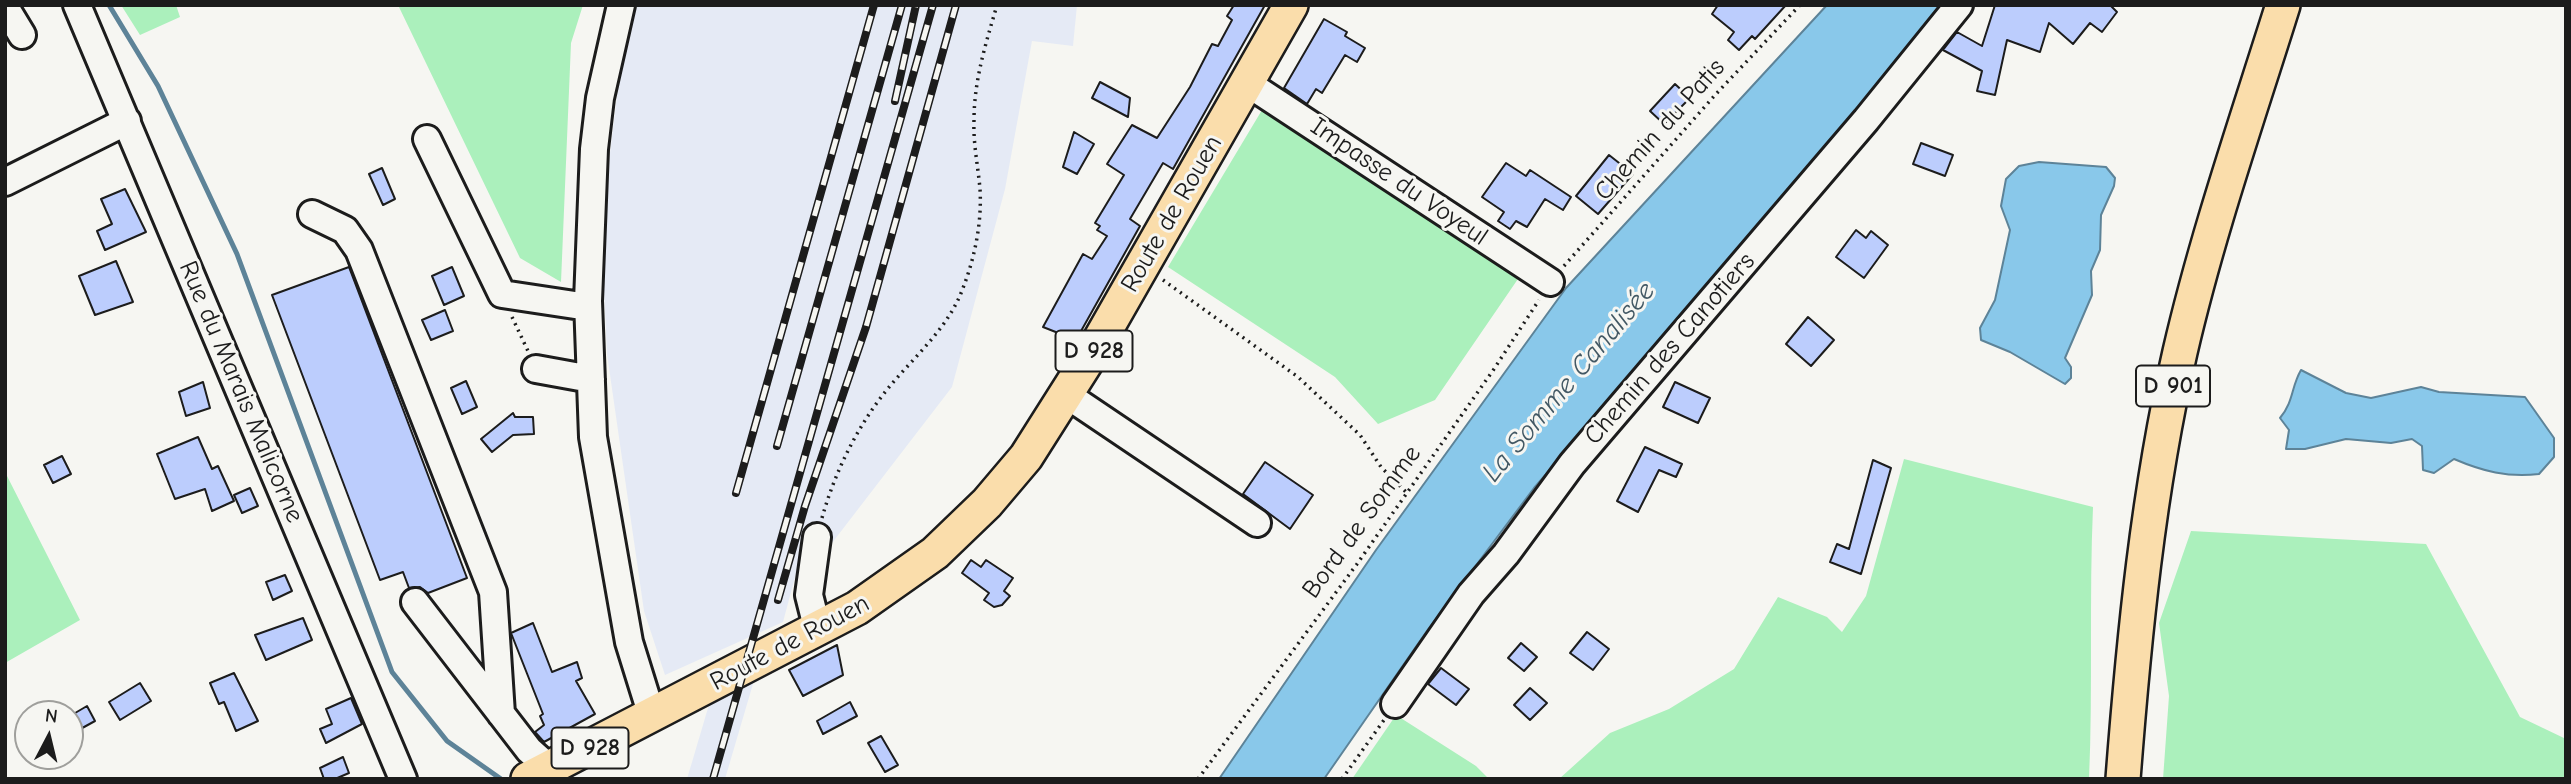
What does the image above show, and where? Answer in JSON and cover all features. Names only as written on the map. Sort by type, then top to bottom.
[{"type":"main road","name":"Route de Rouen","points":[[538,774],[818,631],[882,592],[934,553],[966,524],[1020,464],[1067,395],[1291,5]]},
{"type":"main road","name":"D 901","points":[[2123,779],[2136,632],[2150,518],[2178,365],[2208,245],[2283,5]]},
{"type":"street","name":"Rue du Marais Malicorne","points":[[77,5],[403,779]]},
{"type":"street","points":[[621,5],[600,99],[594,149],[588,307],[593,437],[629,642],[652,716]]},
{"type":"street","name":"Chemin des Canotiers","points":[[1395,704],[1471,594],[1506,554],[1572,464],[1866,120],[1959,5]]},
{"type":"street","points":[[5,7],[22,35]]},
{"type":"street","name":"Impasse du Voyeul","points":[[1247,83],[1550,282]]},
{"type":"street","points":[[5,182],[127,121]]},
{"type":"street","points":[[427,139],[502,294],[588,307]]},
{"type":"street","points":[[312,214],[345,230],[359,250],[494,592],[501,714]]},
{"type":"street","points":[[536,369],[591,379]]},
{"type":"street","points":[[1067,395],[1257,523]]},
{"type":"street","points":[[817,537],[809,595],[818,631]]},
{"type":"street","points":[[415,602],[529,750],[538,774]]},
{"type":"path","points":[[817,537],[847,452],[888,388],[935,336],[963,290],[978,237],[980,192],[974,121],[976,90],[979,68],[997,5]]},
{"type":"path","name":"Chemin du Patis","points":[[1550,282],[1716,94],[1800,5]]},
{"type":"path","points":[[1143,265],[1298,377],[1360,435],[1381,467],[1407,493]]},
{"type":"path","name":"Bord de Somme","points":[[1198,779],[1407,493],[1494,369],[1550,282]]},
{"type":"path","points":[[502,294],[536,369]]},
{"type":"path","points":[[1342,779],[1395,704]]},
{"type":"shaded area","points":[[636,5],[1077,5],[1073,46],[1032,41],[1005,189],[952,387],[832,543],[807,532],[783,622],[665,675],[644,611],[607,354],[601,226],[622,55]]},
{"type":"shaded area","points":[[755,677],[725,779],[687,779],[711,698]]},
{"type":"green space","points":[[121,5],[176,5],[180,17],[140,35]]},
{"type":"green space","points":[[398,5],[583,5],[571,43],[561,282],[520,258]]},
{"type":"green space","points":[[1262,110],[1520,276],[1435,400],[1378,424],[1335,377],[1168,267]]},
{"type":"green space","points":[[1904,459],[2093,507],[2089,779],[1559,779],[1610,733],[1669,709],[1734,669],[1778,597],[1827,617],[1842,632],[1866,596]]},
{"type":"green space","points":[[5,472],[80,620],[5,663]]},
{"type":"green space","points":[[2191,531],[2426,544],[2520,717],[2566,739],[2566,779],[2163,779],[2169,696],[2159,623]]},
{"type":"green space","points":[[1396,715],[1476,766],[1489,779],[1352,779]]},
{"type":"water","name":"La Somme Canalisée","points":[[1827,5],[1940,5],[1869,103],[1534,488],[1429,628],[1324,779],[1219,779],[1376,550],[1566,288]]},
{"type":"water","points":[[2039,162],[2106,167],[2115,178],[2101,215],[2100,250],[2091,271],[2092,295],[2065,358],[2071,367],[2071,378],[2065,384],[2010,352],[1981,340],[1980,328],[1995,300],[2010,230],[2001,206],[2006,179],[2019,166]]},
{"type":"water","points":[[2301,370],[2346,393],[2371,398],[2421,387],[2439,392],[2525,397],[2554,438],[2554,457],[2539,474],[2495,473],[2454,459],[2434,473],[2423,470],[2422,446],[2412,439],[2391,443],[2346,439],[2305,449],[2286,449],[2289,430],[2280,418],[2288,406]]},
{"type":"building","points":[[1234,5],[1265,5],[1173,169],[1163,163],[1130,219],[1140,226],[1076,340],[1043,327],[1083,254],[1092,259],[1107,236],[1097,230],[1100,226],[1095,223],[1124,175],[1107,164],[1132,125],[1157,138],[1190,87],[1212,44],[1218,46],[1232,20],[1227,16]]},
{"type":"building","points":[[1718,5],[1786,5],[1755,39],[1752,36],[1739,50],[1728,40],[1734,32],[1712,14]]},
{"type":"building","points":[[1995,5],[2110,5],[2117,12],[2102,32],[2090,23],[2073,44],[2049,23],[2040,52],[2007,40],[1995,95],[1977,91],[1982,71],[1943,50],[1957,32],[1982,46]]},
{"type":"building","points":[[1324,19],[1347,32],[1345,36],[1365,48],[1357,62],[1345,55],[1322,93],[1316,89],[1307,104],[1284,88]]},
{"type":"building","points":[[1100,82],[1130,98],[1128,117],[1092,98]]},
{"type":"building","points":[[1675,84],[1690,98],[1664,124],[1650,111]]},
{"type":"building","points":[[1074,132],[1094,144],[1077,174],[1063,167]]},
{"type":"building","points":[[1921,143],[1953,155],[1945,176],[1913,164]]},
{"type":"building","points":[[1609,155],[1633,174],[1598,214],[1576,196]]},
{"type":"building","points":[[1506,163],[1526,176],[1530,170],[1571,197],[1563,210],[1545,199],[1527,227],[1516,221],[1510,229],[1498,221],[1504,212],[1482,197]]},
{"type":"building","points":[[382,168],[395,199],[383,205],[369,174]]},
{"type":"building","points":[[125,189],[146,232],[105,250],[97,231],[112,224],[101,199]]},
{"type":"building","points":[[1856,230],[1866,238],[1871,231],[1888,245],[1864,278],[1836,257]]},
{"type":"building","points":[[116,261],[133,302],[95,315],[79,276]]},
{"type":"building","points":[[349,267],[467,578],[428,593],[420,587],[409,588],[403,572],[380,580],[272,295]]},
{"type":"building","points":[[452,267],[464,296],[444,305],[432,276]]},
{"type":"building","points":[[445,310],[453,331],[431,340],[422,320]]},
{"type":"building","points":[[1808,317],[1834,340],[1811,366],[1786,344]]},
{"type":"building","points":[[466,381],[477,407],[462,414],[451,388]]},
{"type":"building","points":[[203,382],[210,408],[186,416],[179,392]]},
{"type":"building","points":[[1675,382],[1710,398],[1698,423],[1663,407]]},
{"type":"building","points":[[513,413],[515,417],[533,417],[534,434],[513,435],[492,452],[481,439]]},
{"type":"building","points":[[198,437],[212,469],[218,466],[234,501],[212,511],[205,489],[175,499],[157,454]]},
{"type":"building","points":[[1645,447],[1682,464],[1676,477],[1659,470],[1638,512],[1617,501]]},
{"type":"building","points":[[62,456],[71,474],[53,483],[44,465]]},
{"type":"building","points":[[1873,460],[1891,468],[1861,574],[1830,562],[1837,544],[1849,549]]},
{"type":"building","points":[[1265,462],[1313,495],[1290,529],[1243,494]]},
{"type":"building","points":[[250,488],[258,506],[242,513],[234,495]]},
{"type":"building","points":[[971,560],[981,567],[986,560],[1013,578],[1004,591],[1010,596],[1002,605],[994,607],[984,600],[989,593],[962,573]]},
{"type":"building","points":[[285,575],[292,591],[273,600],[266,582]]},
{"type":"building","points":[[303,618],[312,640],[266,660],[255,635]]},
{"type":"building","points":[[533,623],[552,672],[577,662],[582,678],[576,681],[595,714],[544,742],[535,732],[544,725],[540,716],[543,714],[511,633]]},
{"type":"building","points":[[1587,632],[1609,649],[1593,670],[1570,653]]},
{"type":"building","points":[[1521,643],[1537,657],[1524,671],[1508,658]]},
{"type":"building","points":[[837,645],[843,675],[803,696],[789,670]]},
{"type":"building","points":[[1441,668],[1469,689],[1456,705],[1428,684]]},
{"type":"building","points":[[234,673],[258,721],[236,731],[224,702],[219,704],[210,683]]},
{"type":"building","points":[[140,683],[151,701],[120,720],[109,702]]},
{"type":"building","points":[[1530,688],[1547,703],[1530,720],[1514,705]]},
{"type":"building","points":[[351,698],[362,724],[326,743],[320,729],[332,724],[326,709]]},
{"type":"building","points":[[850,702],[857,716],[823,734],[817,721]]},
{"type":"building","points":[[87,706],[95,721],[84,727],[84,708]]},
{"type":"building","points":[[881,736],[898,765],[885,772],[868,743]]},
{"type":"building","points":[[343,757],[349,773],[335,779],[324,779],[320,768]]},
{"type":"waterway","points":[[109,5],[158,86],[237,254],[392,672],[447,741],[501,779]]},
{"type":"railway","points":[[736,493],[874,5]]},
{"type":"railway","points":[[777,446],[902,5]]},
{"type":"railway","points":[[895,101],[916,5]]},
{"type":"railway","points":[[713,779],[933,5]]},
{"type":"railway","points":[[778,600],[805,506],[866,327],[956,5]]}]
